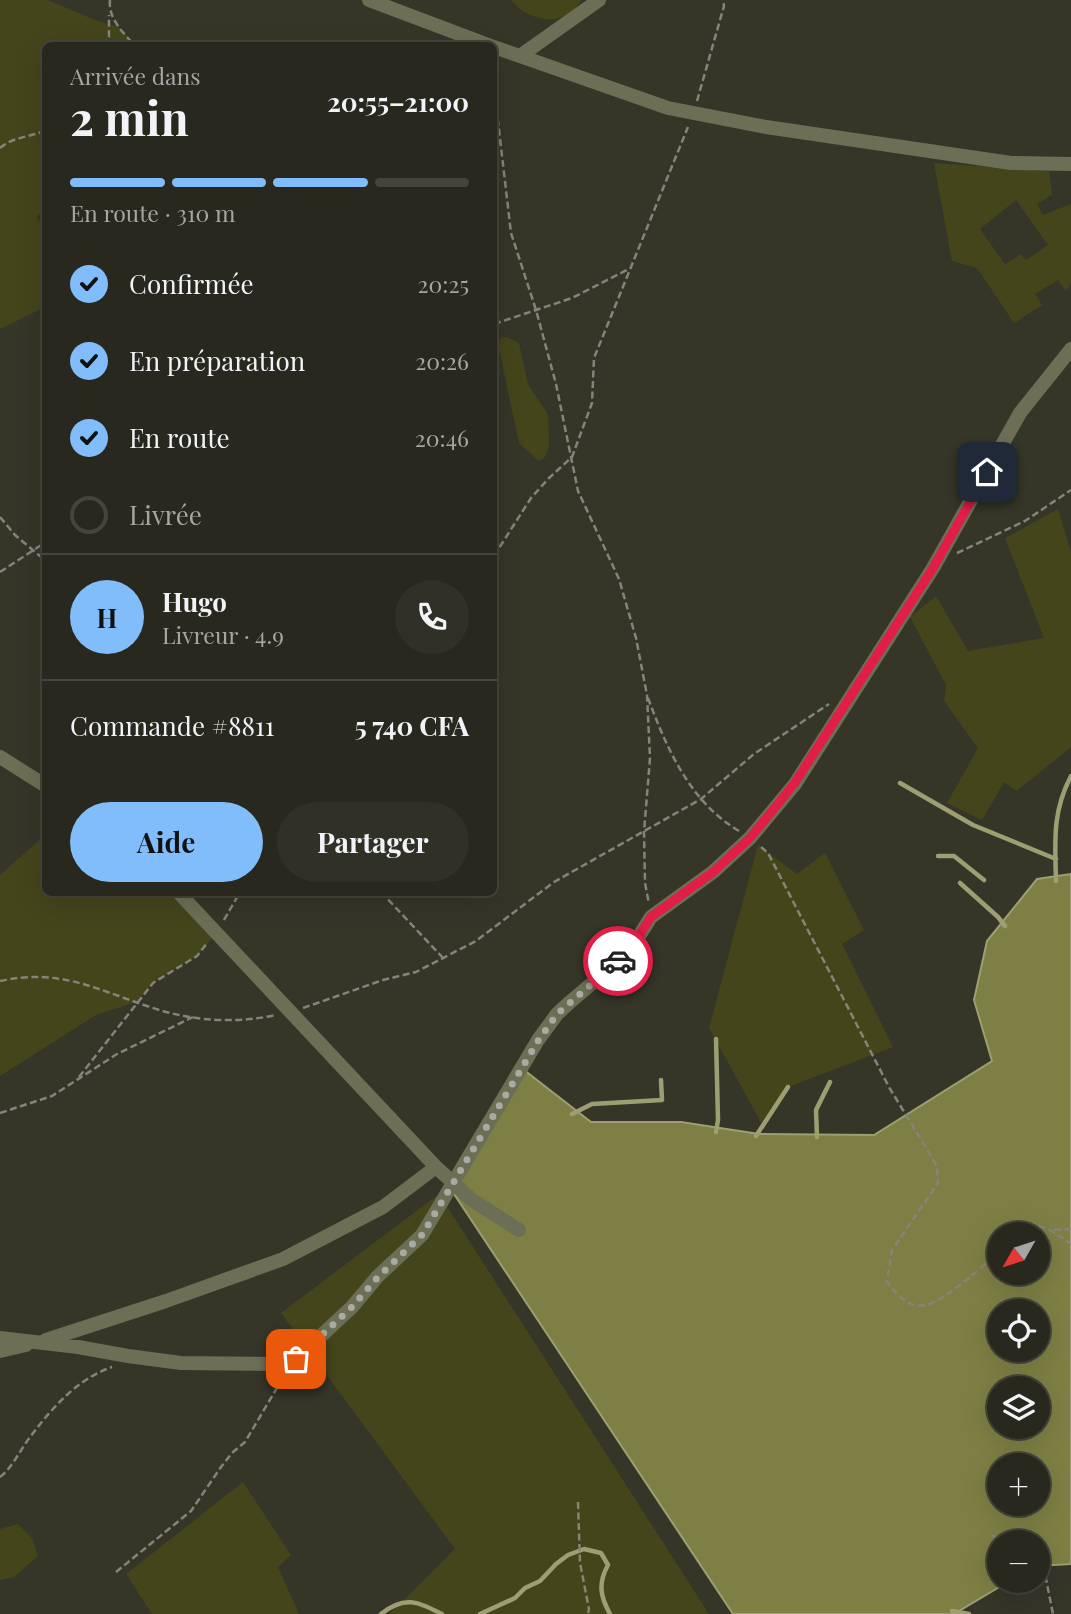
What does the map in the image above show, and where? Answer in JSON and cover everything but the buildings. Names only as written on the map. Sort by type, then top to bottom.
[{"type":"street","points":[[369,0],[481,42]]},
{"type":"street","points":[[520,56],[599,0]]},
{"type":"street","points":[[497,48],[668,108],[766,127],[1011,163],[1071,164]]},
{"type":"street","points":[[0,1338],[181,1363],[275,1364],[289,1363],[296,1359],[352,1307],[379,1276],[422,1235],[544,1032],[570,1002],[629,951],[651,917],[713,872],[750,838],[794,784],[933,568],[1020,413],[1071,349]]},
{"type":"street","points":[[0,757],[42,783]]},
{"type":"street","points":[[182,896],[452,1183],[472,1200],[519,1230]]},
{"type":"street","points":[[0,1351],[38,1342],[166,1301],[283,1259],[383,1207],[436,1167]]},
{"type":"path","points":[[106,42],[109,37],[110,0]]},
{"type":"path","points":[[497,551],[531,499],[572,457],[592,403],[594,358],[694,113],[724,6],[723,0]]},
{"type":"path","points":[[109,11],[132,42]]},
{"type":"path","points":[[497,113],[511,233],[536,310],[578,491],[618,579],[636,638],[647,695],[650,758],[644,832],[645,883],[651,917]]},
{"type":"path","points":[[0,148],[11,139],[42,132]]},
{"type":"path","points":[[497,323],[572,298],[629,269]]},
{"type":"path","points":[[933,568],[961,550],[1025,521],[1071,490]]},
{"type":"path","points":[[0,517],[42,557]]},
{"type":"path","points":[[0,572],[42,545]]},
{"type":"path","points":[[647,695],[668,747],[685,779],[722,821],[768,853],[889,1087],[937,1166],[939,1183],[892,1250],[887,1281],[898,1296],[927,1306],[969,1279],[987,1262]]},
{"type":"path","points":[[0,981],[46,976],[96,986],[152,1008],[230,1022],[290,1012],[383,980],[416,972],[476,941],[554,882],[701,799],[754,754],[833,701]]},
{"type":"path","points":[[79,1077],[153,983],[197,956],[216,933],[238,896]]},
{"type":"path","points":[[385,896],[443,958]]},
{"type":"path","points":[[0,1113],[52,1096],[117,1054],[192,1017]]},
{"type":"path","points":[[1050,1229],[1071,1229]]},
{"type":"path","points":[[1050,1229],[1071,1244]]},
{"type":"path","points":[[116,1572],[191,1511],[221,1466],[245,1442],[296,1359]]},
{"type":"path","points":[[0,1477],[30,1436],[74,1387],[94,1373],[116,1366]]},
{"type":"path","points":[[578,1502],[580,1563],[588,1614]]},
{"type":"path","points":[[1049,1593],[1053,1614]]},
{"type":"shaded area","points":[[0,0],[48,0],[119,27],[132,42],[42,42],[42,211],[37,217],[42,227],[42,308],[0,329]]},
{"type":"shaded area","points":[[511,0],[581,0],[566,15],[547,19],[527,13]]},
{"type":"shaded area","points":[[934,163],[1049,171],[1052,195],[1037,204],[1043,215],[1071,204],[1071,283],[1066,291],[1058,280],[1035,294],[1042,305],[1014,323],[977,268],[952,261]],"holes":[[[1016,200],[1048,245],[1026,260],[1021,254],[1005,264],[980,229]]]},
{"type":"shaded area","points":[[502,337],[519,343],[528,385],[548,414],[549,446],[545,457],[539,461],[519,443],[498,344]]},
{"type":"shaded area","points":[[1058,509],[1071,552],[1071,747],[1017,791],[1004,782],[982,820],[947,803],[978,748],[944,701],[946,685],[910,617],[936,596],[968,651],[1044,638],[1005,538]]},
{"type":"shaded area","points":[[42,838],[42,896],[181,896],[216,933],[197,956],[153,983],[136,1002],[96,1015],[0,1076],[0,875]]},
{"type":"shaded area","points":[[758,845],[797,874],[825,853],[864,930],[842,944],[893,1047],[788,1087],[763,1126],[709,1028]]},
{"type":"shaded area","points":[[1071,874],[1071,1564],[1050,1565],[1050,1530],[987,1530],[987,1593],[989,1593],[954,1614],[733,1614],[452,1191],[524,1070],[591,1122],[681,1122],[759,1134],[874,1135],[992,1061],[974,1000],[987,941],[1037,879]]},
{"type":"shaded area","points":[[439,1194],[709,1614],[389,1614],[455,1549],[281,1313]]},
{"type":"shaded area","points":[[243,1482],[291,1555],[278,1567],[299,1614],[152,1614],[126,1574]]},
{"type":"shaded area","points":[[18,1524],[32,1538],[38,1556],[14,1577],[0,1580],[0,1529]]},
{"type":"waterway","points":[[1056,881],[1055,840],[1058,815],[1060,802],[1071,776]]},
{"type":"waterway","points":[[900,783],[973,825],[1056,859]]},
{"type":"waterway","points":[[938,856],[954,856],[984,880]]},
{"type":"waterway","points":[[960,883],[1005,926]]},
{"type":"waterway","points":[[716,1039],[716,1132]]},
{"type":"waterway","points":[[572,1114],[592,1104],[662,1100],[661,1080]]},
{"type":"waterway","points":[[817,1137],[816,1110],[830,1082]]},
{"type":"waterway","points":[[756,1136],[788,1087]]},
{"type":"waterway","points":[[480,1614],[515,1598],[525,1588],[540,1581],[568,1555],[584,1549],[601,1553],[608,1565],[601,1590],[610,1614]]},
{"type":"waterway","points":[[381,1614],[405,1602],[426,1606],[442,1614]]},
{"type":"waterway","points":[[952,1611],[969,1614]]},
{"type":"way so far","points":[[296,1359],[352,1307],[379,1276],[422,1235],[538,1041],[557,1014],[618,961]]},
{"type":"route","points":[[618,961],[638,940],[651,917],[713,872],[750,838],[794,784],[933,568],[987,472]]}]
